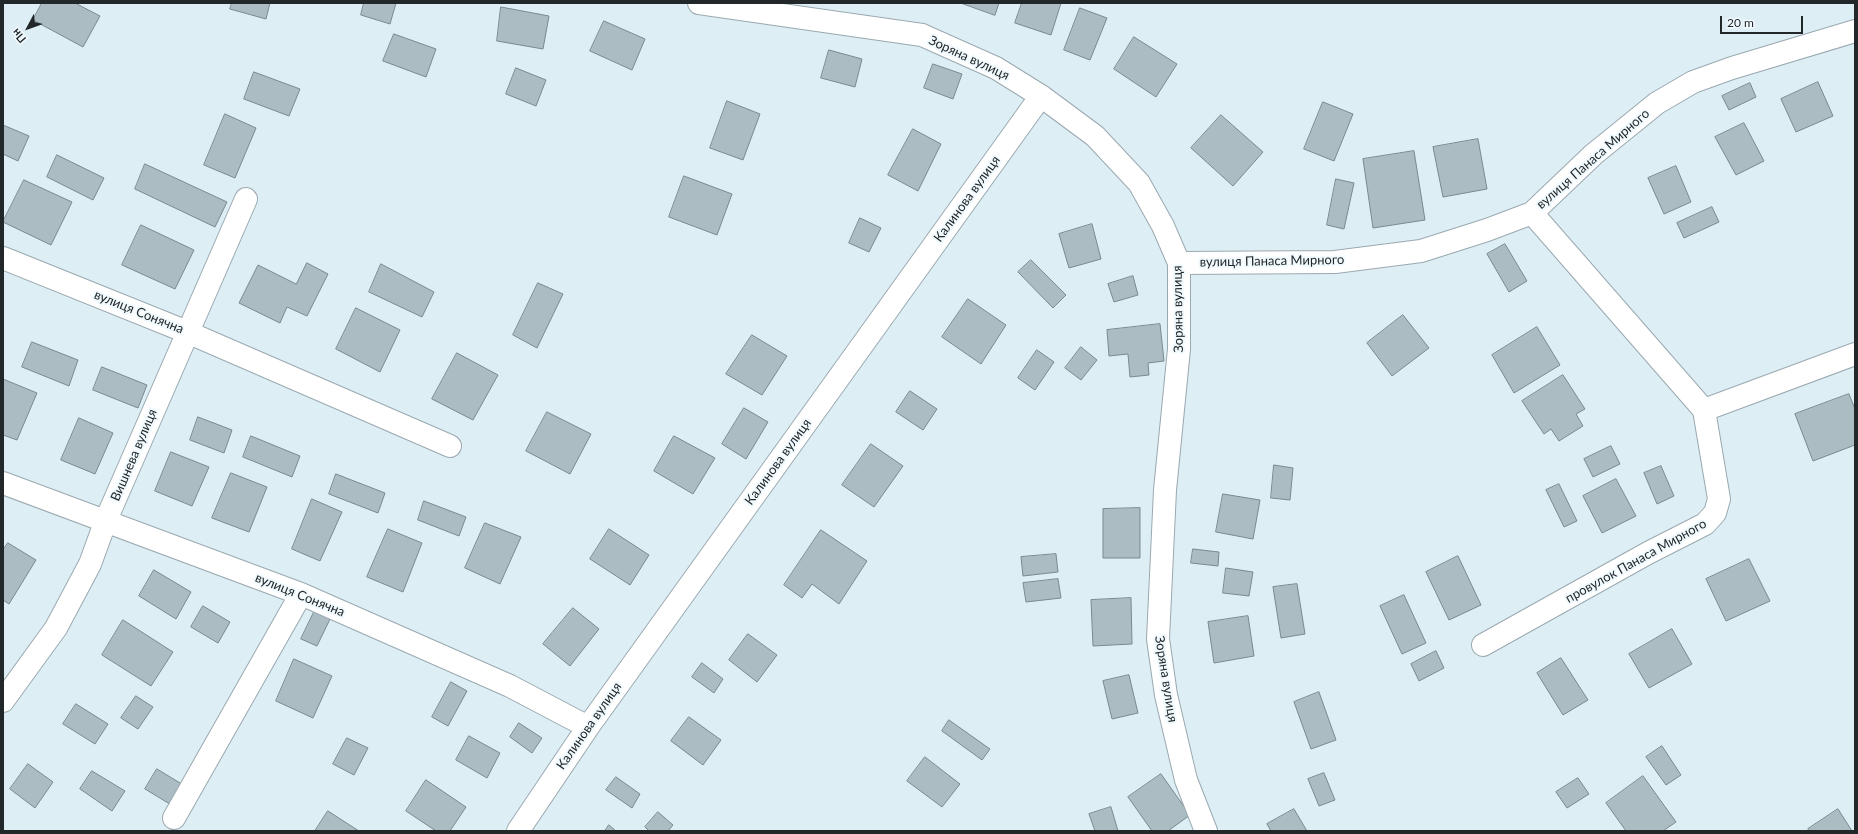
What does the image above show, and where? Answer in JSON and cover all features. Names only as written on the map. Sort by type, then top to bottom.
[{"type":"street","name":"Зоряна вулиця","points":[[699,3],[922,35],[996,68],[1042,96],[1096,136],[1139,183],[1163,226],[1179,262],[1180,349],[1165,490],[1158,638],[1166,695],[1186,780],[1206,831]]},
{"type":"street","name":"вулиця Панаса Мирного","points":[[1179,262],[1335,262],[1421,251],[1487,230],[1532,213],[1594,154],[1652,107],[1693,82],[1732,68],[1855,31]]},
{"type":"street","name":"Калинова вулиця","points":[[518,831],[588,727],[1042,96]]},
{"type":"street","name":"Вишнева вулиця","points":[[3,701],[56,628],[90,564],[106,520],[246,199]]},
{"type":"street","points":[[1532,213],[1704,410],[1855,354]]},
{"type":"street","name":"вулиця Сонячна","points":[[3,258],[187,332],[450,446]]},
{"type":"street","name":"провулок Панаса Мирного","points":[[1483,645],[1648,553],[1705,524],[1711,519],[1718,506],[1719,499],[1704,410]]},
{"type":"street","name":"вулиця Сонячна","points":[[3,483],[106,520],[301,594],[510,686],[588,727]]},
{"type":"street","points":[[174,818],[301,594]]},
{"type":"building","points":[[42,3],[75,3],[100,16],[83,47],[33,20]]},
{"type":"building","points":[[232,3],[270,3],[266,19],[230,9]]},
{"type":"building","points":[[364,3],[396,3],[390,24],[361,15]]},
{"type":"building","points":[[961,3],[999,3],[995,15]]},
{"type":"building","points":[[1022,3],[1061,3],[1051,35],[1015,23]]},
{"type":"building","points":[[501,7],[549,16],[543,49],[497,41]]},
{"type":"building","points":[[1080,8],[1107,18],[1090,60],[1064,50]]},
{"type":"building","points":[[604,21],[645,39],[632,70],[590,51]]},
{"type":"building","points":[[394,34],[436,49],[426,77],[383,61]]},
{"type":"building","points":[[1134,37],[1177,64],[1156,97],[1114,69]]},
{"type":"building","points":[[829,50],[862,59],[855,87],[821,78]]},
{"type":"building","points":[[933,64],[962,74],[953,99],[924,88]]},
{"type":"building","points":[[516,68],[546,80],[536,106],[506,94]]},
{"type":"building","points":[[254,72],[300,89],[289,116],[244,99]]},
{"type":"building","points":[[1818,82],[1833,116],[1796,132],[1781,99]]},
{"type":"building","points":[[1750,83],[1756,97],[1729,110],[1722,96]]},
{"type":"building","points":[[727,101],[760,114],[743,160],[710,148]]},
{"type":"building","points":[[1323,102],[1353,114],[1334,161],[1304,149]]},
{"type":"building","points":[[225,114],[256,128],[235,178],[204,165]]},
{"type":"building","points":[[1221,115],[1263,152],[1233,186],[1191,148]]},
{"type":"building","points":[[1744,123],[1764,161],[1736,175],[1715,137]]},
{"type":"building","points":[[3,125],[29,136],[18,161],[3,154]]},
{"type":"building","points":[[913,129],[941,144],[918,191],[888,175]]},
{"type":"building","points":[[1478,139],[1487,189],[1443,197],[1433,147]]},
{"type":"building","points":[[1414,151],[1425,220],[1373,228],[1363,159]]},
{"type":"building","points":[[57,155],[104,178],[93,200],[47,177]]},
{"type":"building","points":[[145,164],[227,202],[215,227],[135,189]]},
{"type":"building","points":[[1676,166],[1691,202],[1664,214],[1648,178]]},
{"type":"building","points":[[684,176],[732,194],[717,235],[669,217]]},
{"type":"building","points":[[1336,179],[1354,183],[1344,229],[1327,225]]},
{"type":"building","points":[[24,180],[72,202],[51,245],[3,222]]},
{"type":"building","points":[[1712,207],[1719,222],[1684,238],[1677,223]]},
{"type":"building","points":[[860,218],[881,228],[869,252],[849,243]]},
{"type":"building","points":[[1092,224],[1101,259],[1069,268],[1059,234]]},
{"type":"building","points":[[141,225],[194,250],[175,289],[122,265]]},
{"type":"building","points":[[1505,244],[1527,281],[1509,292],[1487,254]]},
{"type":"building","points":[[1031,260],[1066,295],[1053,308],[1018,272]]},
{"type":"building","points":[[307,263],[328,274],[307,316],[287,307],[280,323],[239,303],[258,265],[296,284]]},
{"type":"building","points":[[381,264],[434,292],[422,317],[369,292]]},
{"type":"building","points":[[1133,276],[1138,295],[1114,302],[1108,284]]},
{"type":"building","points":[[538,283],[563,294],[537,348],[513,335]]},
{"type":"building","points":[[968,299],[1006,325],[981,364],[942,337]]},
{"type":"building","points":[[356,308],[400,330],[380,372],[336,349]]},
{"type":"building","points":[[1403,315],[1429,348],[1392,376],[1367,343]]},
{"type":"building","points":[[1160,324],[1164,361],[1148,363],[1149,375],[1130,377],[1128,354],[1109,356],[1107,330]]},
{"type":"building","points":[[1537,327],[1560,365],[1514,393],[1492,355]]},
{"type":"building","points":[[752,335],[787,356],[762,395],[726,374]]},
{"type":"building","points":[[32,342],[78,360],[69,386],[22,367]]},
{"type":"building","points":[[1081,347],[1097,360],[1081,380],[1065,368]]},
{"type":"building","points":[[1037,350],[1054,362],[1035,390],[1018,378]]},
{"type":"building","points":[[457,353],[498,375],[473,420],[432,399]]},
{"type":"building","points":[[102,367],[147,385],[138,408],[93,390]]},
{"type":"building","points":[[1563,375],[1585,409],[1576,414],[1583,426],[1559,441],[1551,429],[1544,434],[1522,401]]},
{"type":"building","points":[[3,379],[37,393],[17,440],[3,435]]},
{"type":"building","points":[[910,391],[937,409],[923,430],[896,412]]},
{"type":"building","points":[[1849,394],[1855,409],[1855,445],[1813,461],[1795,414]]},
{"type":"building","points":[[744,408],[768,422],[746,459],[722,444]]},
{"type":"building","points":[[547,412],[591,434],[570,474],[526,451]]},
{"type":"building","points":[[198,417],[232,430],[224,453],[190,440]]},
{"type":"building","points":[[79,418],[113,433],[95,474],[61,460]]},
{"type":"building","points":[[251,436],[300,456],[292,477],[243,457]]},
{"type":"building","points":[[674,436],[715,458],[693,494],[654,471]]},
{"type":"building","points":[[871,444],[903,466],[874,507],[842,485]]},
{"type":"building","points":[[1611,446],[1620,464],[1593,477],[1584,459]]},
{"type":"building","points":[[171,452],[209,467],[192,506],[155,491]]},
{"type":"building","points":[[1274,465],[1293,468],[1290,500],[1271,498]]},
{"type":"building","points":[[1661,466],[1674,496],[1657,504],[1644,473]]},
{"type":"building","points":[[231,473],[267,487],[249,532],[212,518]]},
{"type":"building","points":[[336,474],[385,493],[378,513],[329,494]]},
{"type":"building","points":[[1616,479],[1636,516],[1602,533],[1583,496]]},
{"type":"building","points":[[1559,484],[1577,521],[1564,527],[1546,490]]},
{"type":"building","points":[[1223,494],[1260,500],[1253,539],[1216,532]]},
{"type":"building","points":[[312,499],[342,512],[320,561],[292,549]]},
{"type":"building","points":[[424,501],[466,517],[459,536],[418,520]]},
{"type":"building","points":[[1140,508],[1140,558],[1103,558],[1103,509]]},
{"type":"building","points":[[485,523],[521,537],[500,584],[465,568]]},
{"type":"building","points":[[388,529],[422,543],[403,592],[367,577]]},
{"type":"building","points":[[609,529],[649,555],[630,585],[590,559]]},
{"type":"building","points":[[821,530],[867,561],[839,604],[812,584],[802,598],[784,585]]},
{"type":"building","points":[[8,543],[36,560],[9,604],[3,600],[3,550]]},
{"type":"building","points":[[1193,549],[1219,552],[1218,566],[1191,563]]},
{"type":"building","points":[[1056,554],[1058,572],[1023,576],[1021,557]]},
{"type":"building","points":[[1458,556],[1481,605],[1449,620],[1426,572]]},
{"type":"building","points":[[1749,559],[1770,601],[1726,621],[1706,579]]},
{"type":"building","points":[[1226,568],[1253,572],[1249,596],[1223,593]]},
{"type":"building","points":[[154,570],[191,592],[176,619],[139,596]]},
{"type":"building","points":[[1058,579],[1061,598],[1026,602],[1023,583]]},
{"type":"building","points":[[1297,584],[1305,634],[1281,638],[1273,587]]},
{"type":"building","points":[[1404,595],[1426,643],[1402,654],[1380,606]]},
{"type":"building","points":[[1131,598],[1132,644],[1093,646],[1091,600]]},
{"type":"building","points":[[203,606],[230,622],[218,643],[191,627]]},
{"type":"building","points":[[316,608],[332,615],[317,646],[301,639]]},
{"type":"building","points":[[573,608],[599,629],[570,666],[543,644]]},
{"type":"building","points":[[1248,616],[1254,656],[1214,663],[1208,622]]},
{"type":"building","points":[[123,620],[173,652],[151,686],[102,655]]},
{"type":"building","points":[[1672,629],[1692,664],[1649,688],[1629,654]]},
{"type":"building","points":[[748,634],[777,655],[757,682],[729,660]]},
{"type":"building","points":[[1436,651],[1444,668],[1419,681],[1411,664]]},
{"type":"building","points":[[1561,658],[1588,700],[1563,715],[1537,673]]},
{"type":"building","points":[[294,659],[332,676],[313,718],[276,701]]},
{"type":"building","points":[[702,663],[723,679],[714,693],[692,677]]},
{"type":"building","points":[[1129,675],[1138,713],[1112,719],[1103,681]]},
{"type":"building","points":[[451,682],[467,691],[448,726],[432,717]]},
{"type":"building","points":[[1319,692],[1336,740],[1311,749],[1294,702]]},
{"type":"building","points":[[136,696],[153,707],[138,729],[121,718]]},
{"type":"building","points":[[76,704],[108,724],[95,744],[63,724]]},
{"type":"building","points":[[689,717],[721,740],[703,765],[671,741]]},
{"type":"building","points":[[949,720],[990,749],[982,760],[942,731]]},
{"type":"building","points":[[519,723],[542,738],[532,753],[510,737]]},
{"type":"building","points":[[469,736],[500,753],[487,778],[456,760]]},
{"type":"building","points":[[347,738],[368,748],[354,775],[333,764]]},
{"type":"building","points":[[1662,746],[1681,775],[1666,785],[1646,757]]},
{"type":"building","points":[[925,757],[960,784],[942,807],[907,781]]},
{"type":"building","points":[[28,764],[53,782],[35,808],[10,789]]},
{"type":"building","points":[[157,769],[185,786],[173,806],[145,789]]},
{"type":"building","points":[[92,771],[125,791],[112,811],[80,789]]},
{"type":"building","points":[[1324,773],[1335,800],[1319,806],[1308,779]]},
{"type":"building","points":[[1161,774],[1190,815],[1168,831],[1152,831],[1128,797]]},
{"type":"building","points":[[1643,776],[1676,822],[1663,831],[1626,831],[1606,803]]},
{"type":"building","points":[[616,777],[640,794],[632,808],[606,790]]},
{"type":"building","points":[[1578,778],[1589,794],[1567,808],[1556,792]]},
{"type":"building","points":[[426,780],[466,807],[450,831],[436,831],[406,811]]},
{"type":"building","points":[[1111,807],[1118,831],[1095,831],[1089,814]]},
{"type":"building","points":[[1294,809],[1307,831],[1271,831],[1267,824]]},
{"type":"building","points":[[1838,809],[1852,831],[1809,831],[1808,829]]},
{"type":"building","points":[[328,811],[359,831],[315,831]]},
{"type":"building","points":[[658,812],[673,825],[668,831],[649,831],[645,827]]},
{"type":"building","points":[[609,825],[616,831],[605,831]]}]
